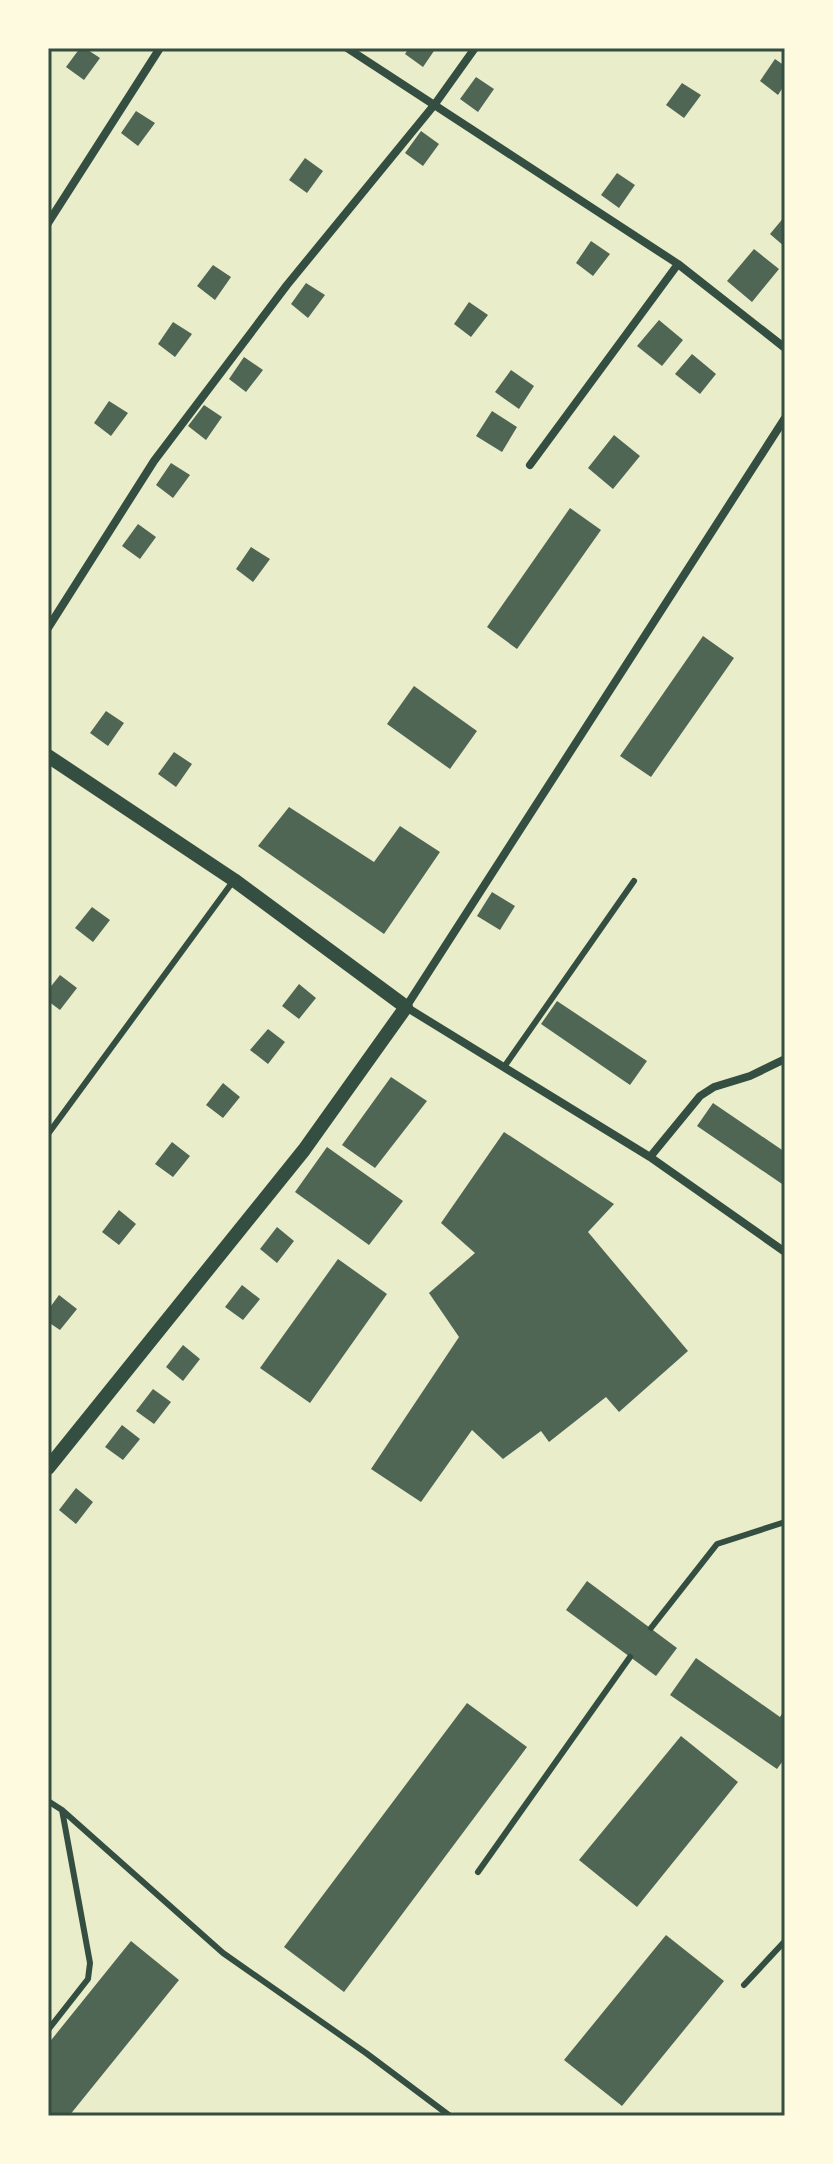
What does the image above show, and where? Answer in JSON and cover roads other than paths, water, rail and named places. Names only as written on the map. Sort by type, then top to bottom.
[{"type":"street","points":[[48,223],[160,48]]},
{"type":"street","points":[[347,48],[678,264],[785,348]]},
{"type":"street","points":[[48,628],[154,461],[287,285],[435,104],[475,48]]},
{"type":"street","points":[[530,465],[678,264]]},
{"type":"street","points":[[48,1468],[304,1150],[406,1007],[785,418]]},
{"type":"street","points":[[48,756],[234,880],[406,1007],[650,1157],[785,1252]]},
{"type":"street","points":[[650,1157],[700,1096],[714,1087],[750,1076],[785,1059]]},
{"type":"lane","points":[[48,1134],[234,880]]},
{"type":"lane","points":[[504,1067],[634,881]]},
{"type":"lane","points":[[651,1628],[717,1544],[785,1522]]},
{"type":"lane","points":[[478,1872],[630,1657]]},
{"type":"lane","points":[[48,1801],[223,1953],[450,2116]]},
{"type":"lane","points":[[48,2030],[88,1979],[90,1963],[62,1810]]},
{"type":"lane","points":[[744,1985],[785,1941]]}]
